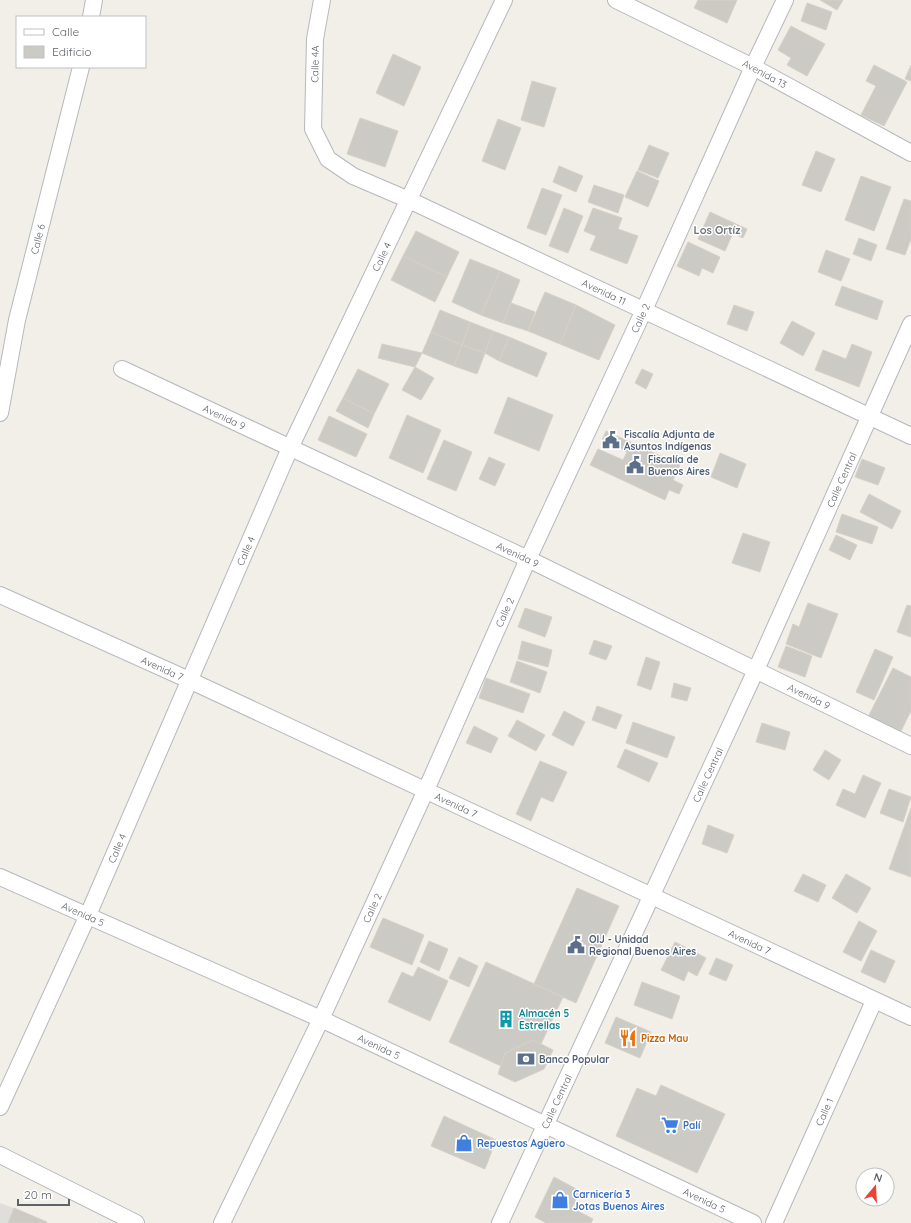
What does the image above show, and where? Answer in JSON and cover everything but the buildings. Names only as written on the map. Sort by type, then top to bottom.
[{"type":"street","points":[[91,16],[94,0]]},
{"type":"street","name":"Calle 4A","points":[[313,129],[315,39],[322,0]]},
{"type":"street","name":"Calle 4","points":[[0,1107],[88,915],[290,448],[504,0]]},
{"type":"street","name":"Avenida 13","points":[[616,0],[753,67],[911,153]]},
{"type":"street","name":"Calle 2","points":[[222,1223],[320,1019],[426,790],[528,558],[644,310],[753,67],[785,0]]},
{"type":"street","name":"Calle 6","points":[[0,413],[17,320],[81,68]]},
{"type":"street","name":"Avenida 11","points":[[313,129],[328,159],[353,176],[409,200],[870,415],[911,436]]},
{"type":"street","name":"Calle Central","points":[[500,1223],[650,895],[756,670],[911,324]]},
{"type":"street","name":"Avenida 9","points":[[122,369],[528,558],[911,746]]},
{"type":"street","name":"Avenida 7","points":[[0,595],[189,680],[911,1017]]},
{"type":"street","name":"Avenida 5","points":[[0,877],[320,1019],[753,1223]]},
{"type":"street","name":"Calle 1","points":[[774,1223],[874,1001]]},
{"type":"street","points":[[0,1155],[136,1223]]},
{"type":"shaded area","points":[[0,1203],[14,1208],[8,1223],[0,1223]]},
{"type":"place","name":"Fiscalía Adjunta de Asuntos Indígenas","points":[[611,440]]},
{"type":"place","name":"Fiscalía de Buenos Aires","points":[[635,465]]},
{"type":"place","name":"OIJ - Unidad Regional Buenos Aires","points":[[576,945]]},
{"type":"place","name":"Almacén 5 Estrellas","points":[[506,1019]]},
{"type":"place","name":"Pizza Mau","points":[[628,1038]]},
{"type":"place","name":"Banco Popular","points":[[526,1059]]},
{"type":"place","name":"Palí","points":[[670,1125]]},
{"type":"place","name":"Repuestos Agüero","points":[[464,1143]]},
{"type":"place","name":"Carnicería 3 Jotas Buenos Aires","points":[[560,1200]]},
{"type":"district","name":"Los Ortíz","points":[[717,230]]}]
